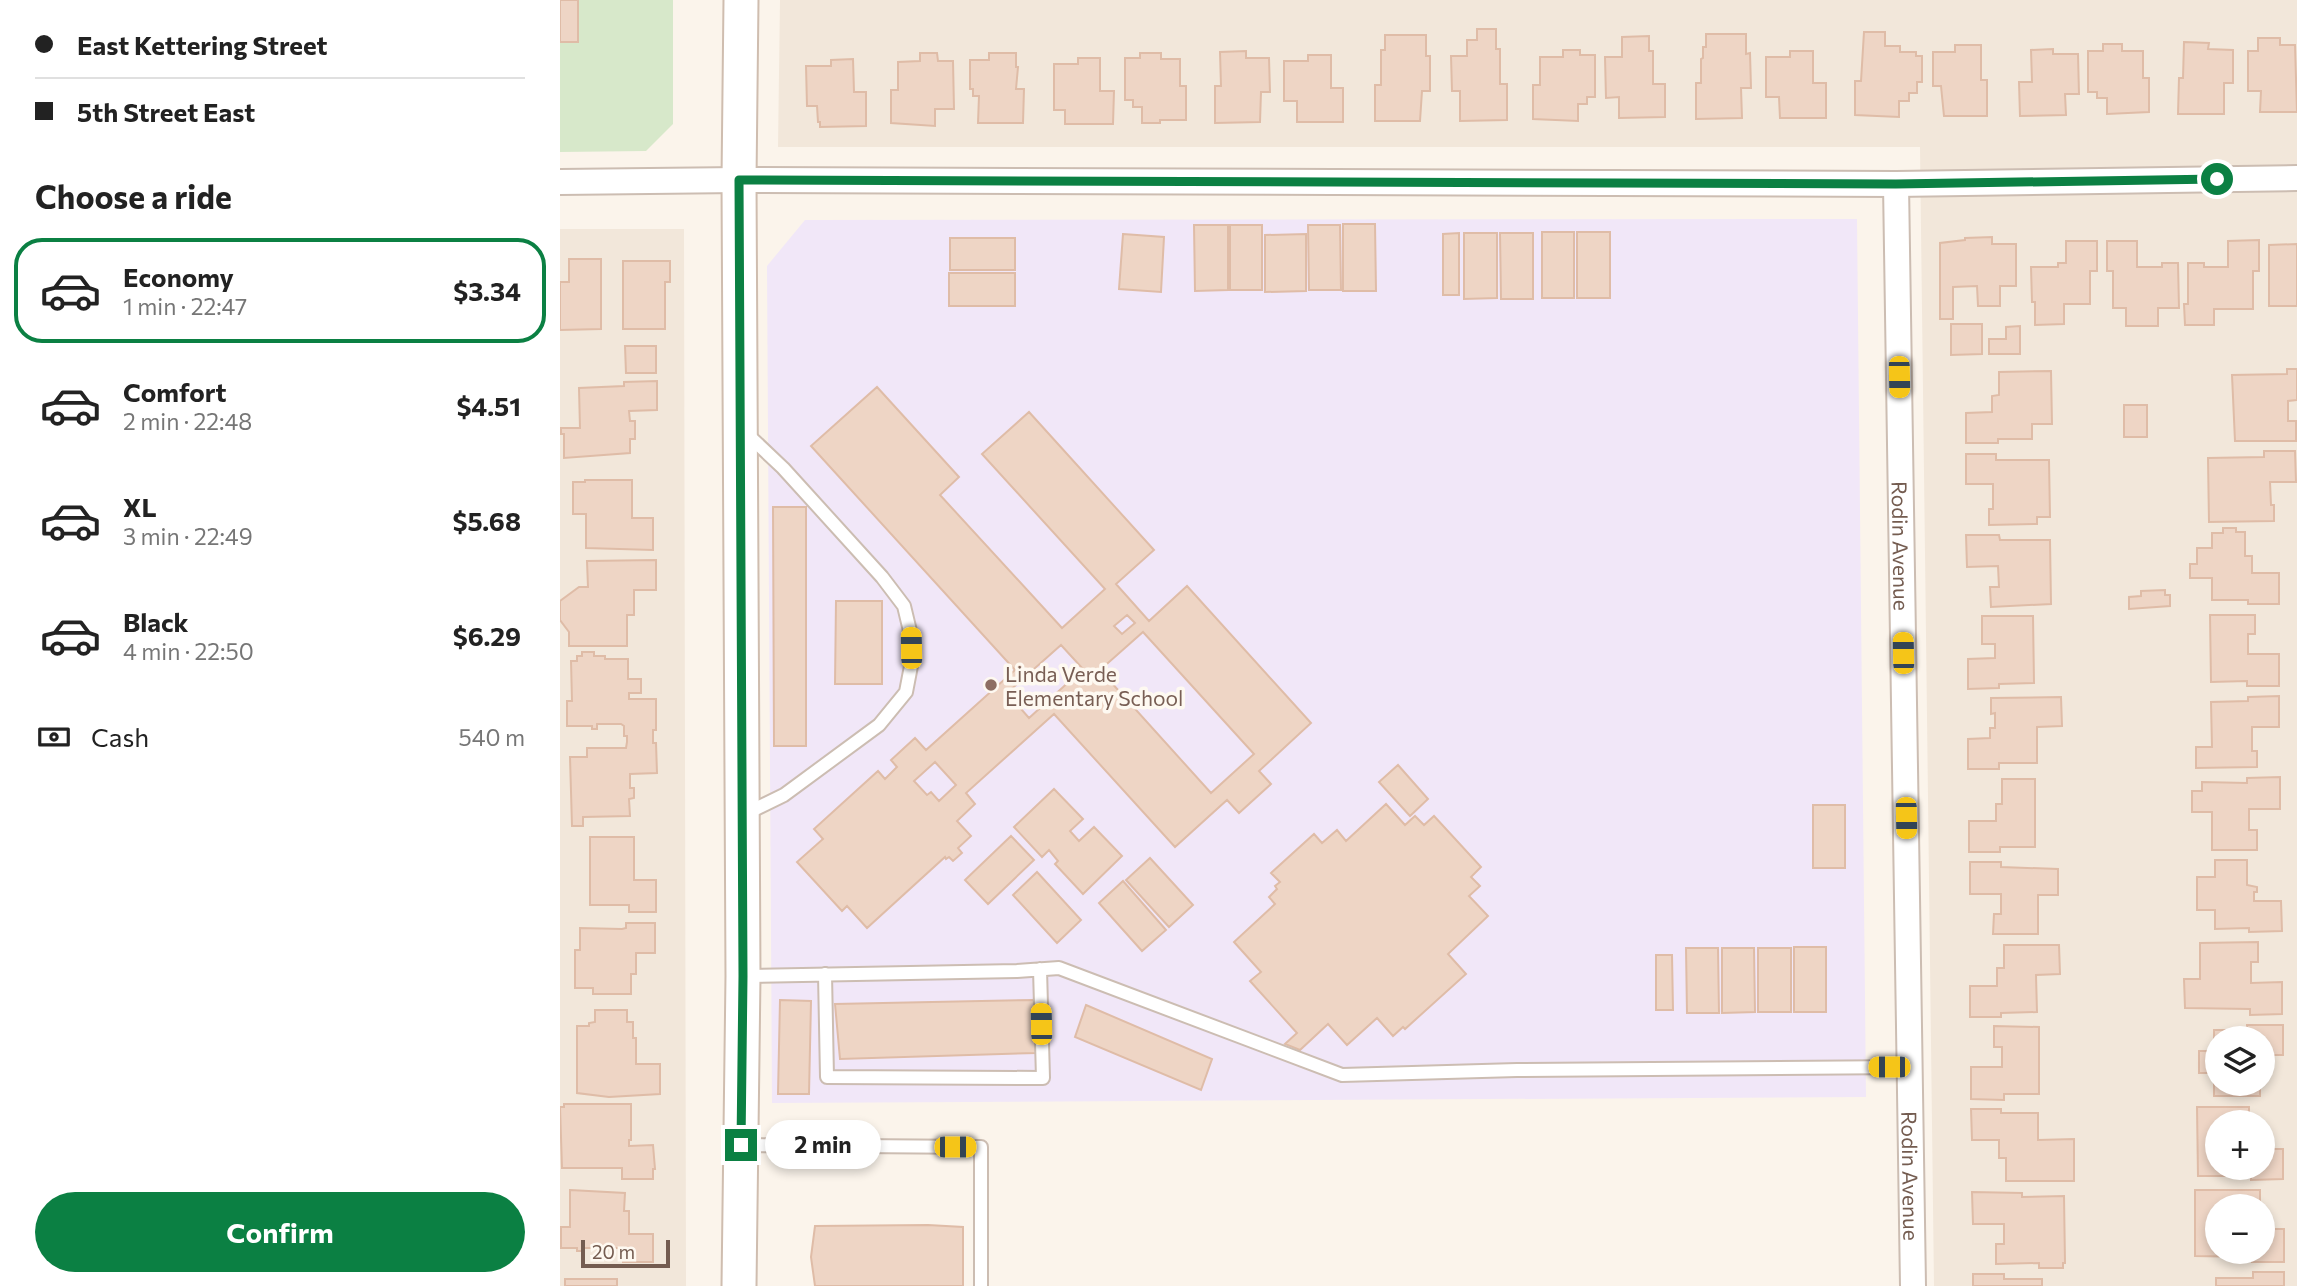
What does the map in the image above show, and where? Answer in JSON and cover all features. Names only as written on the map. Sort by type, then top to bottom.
[{"type":"street","points":[[739,1286],[743,976],[740,0]]},
{"type":"street","points":[[560,182],[739,180],[1896,184],[2297,178]]},
{"type":"street","name":"Rodin Avenue","points":[[1896,184],[1913,1286]]},
{"type":"lane","points":[[741,428],[783,468],[873,567],[904,606],[910,631],[911,666],[906,692],[879,725],[784,795],[743,815]]},
{"type":"lane","points":[[743,976],[1059,968],[1342,1075],[1517,1070],[1909,1067]]},
{"type":"lane","points":[[825,974],[827,1077],[1043,1078],[1040,969]]},
{"type":"lane","points":[[741,1145],[981,1147],[981,1286]]},
{"type":"shaded area","points":[[780,0],[2297,0],[2297,1286],[1934,1286],[1920,147],[778,147]]},
{"type":"shaded area","points":[[1857,219],[1866,1097],[772,1103],[767,266],[805,220]]},
{"type":"shaded area","points":[[560,229],[684,229],[686,1286],[560,1286]]},
{"type":"green space","points":[[560,0],[673,0],[673,124],[646,151],[560,152]]},
{"type":"building","points":[[560,0],[578,0],[578,42],[560,42]]},
{"type":"building","points":[[1477,29],[1496,29],[1496,49],[1500,49],[1500,84],[1507,84],[1507,120],[1460,121],[1460,91],[1452,91],[1451,56],[1467,56],[1467,40],[1477,40]]},
{"type":"building","points":[[1864,32],[1885,32],[1885,46],[1900,46],[1900,52],[1916,52],[1916,56],[1922,56],[1922,82],[1917,82],[1917,93],[1909,93],[1909,101],[1899,101],[1899,117],[1855,115],[1855,81],[1861,81]]},
{"type":"building","points":[[1706,34],[1746,34],[1746,54],[1750,53],[1751,88],[1741,88],[1742,118],[1696,119],[1696,83],[1701,83],[1701,59],[1703,47],[1706,47]]},
{"type":"building","points":[[1385,35],[1426,35],[1426,56],[1430,56],[1430,91],[1422,91],[1420,121],[1375,121],[1375,85],[1381,85],[1381,50],[1385,50]]},
{"type":"building","points":[[1649,36],[1649,51],[1653,51],[1653,84],[1665,84],[1665,117],[1619,118],[1619,97],[1606,98],[1605,57],[1622,57],[1622,37]]},
{"type":"building","points":[[2258,38],[2280,38],[2280,45],[2295,45],[2297,112],[2260,112],[2261,91],[2248,91],[2248,51],[2258,51]]},
{"type":"building","points":[[2184,42],[2209,43],[2208,49],[2233,50],[2233,83],[2224,83],[2224,114],[2178,114]]},
{"type":"building","points":[[2103,44],[2122,44],[2122,51],[2143,51],[2143,78],[2149,78],[2149,112],[2107,114],[2107,98],[2097,98],[2097,92],[2088,92],[2088,51],[2103,51]]},
{"type":"building","points":[[1955,45],[1981,45],[1981,80],[1987,80],[1987,116],[1944,116],[1941,86],[1933,86],[1933,52],[1955,52]]},
{"type":"building","points":[[2053,49],[2053,54],[2078,54],[2079,94],[2065,94],[2066,115],[2020,116],[2019,82],[2032,82],[2031,50]]},
{"type":"building","points":[[1563,50],[1580,50],[1580,55],[1595,55],[1595,97],[1587,97],[1587,104],[1578,104],[1578,121],[1533,119],[1533,85],[1540,85],[1540,57],[1563,57]]},
{"type":"building","points":[[1246,51],[1246,58],[1269,58],[1270,92],[1261,92],[1260,122],[1215,123],[1215,86],[1221,86],[1220,52]]},
{"type":"building","points":[[1790,51],[1813,51],[1813,83],[1826,83],[1826,118],[1780,118],[1779,97],[1766,97],[1766,57],[1790,57]]},
{"type":"building","points":[[920,53],[937,53],[938,61],[953,61],[954,109],[935,109],[935,126],[891,123],[891,90],[898,90],[898,62],[920,61]]},
{"type":"building","points":[[989,53],[1016,53],[1016,89],[1024,89],[1023,123],[978,123],[979,96],[973,96],[973,89],[970,89],[970,60],[989,60]]},
{"type":"building","points":[[1140,53],[1161,53],[1161,59],[1180,59],[1180,86],[1186,86],[1186,120],[1142,123],[1142,107],[1133,107],[1133,100],[1125,100],[1125,58],[1140,58]]},
{"type":"building","points":[[1308,55],[1331,55],[1331,88],[1343,88],[1343,122],[1297,122],[1297,101],[1284,101],[1284,61],[1308,61]]},
{"type":"building","points":[[1078,58],[1100,58],[1100,91],[1114,91],[1113,124],[1065,124],[1065,110],[1054,110],[1054,64],[1078,64]]},
{"type":"building","points":[[853,59],[854,92],[866,92],[866,126],[820,127],[817,106],[807,106],[806,66],[831,66],[831,60]]},
{"type":"building","points":[[1343,224],[1375,224],[1376,291],[1343,291]]},
{"type":"building","points":[[1194,225],[1228,225],[1228,290],[1195,291]]},
{"type":"building","points":[[1230,225],[1262,225],[1262,290],[1230,290]]},
{"type":"building","points":[[1308,225],[1340,225],[1341,290],[1309,290]]},
{"type":"building","points":[[1542,232],[1574,232],[1574,298],[1542,298]]},
{"type":"building","points":[[1577,232],[1610,232],[1610,298],[1577,298]]},
{"type":"building","points":[[1459,233],[1459,295],[1443,295],[1443,234]]},
{"type":"building","points":[[1464,233],[1497,233],[1497,298],[1464,299]]},
{"type":"building","points":[[1500,233],[1533,233],[1533,299],[1501,299]]},
{"type":"building","points":[[1123,234],[1164,237],[1161,292],[1119,289]]},
{"type":"building","points":[[1306,234],[1306,291],[1265,292],[1265,235]]},
{"type":"building","points":[[1992,237],[1992,244],[2016,244],[2016,286],[2000,286],[2000,306],[1978,306],[1977,286],[1953,287],[1953,319],[1940,319],[1940,243],[1965,238]]},
{"type":"building","points":[[950,238],[1015,238],[1015,270],[950,270]]},
{"type":"building","points":[[2259,240],[2259,271],[2253,271],[2253,309],[2214,309],[2214,325],[2185,325],[2188,263],[2204,263],[2204,267],[2228,267],[2228,241]]},
{"type":"building","points":[[2066,241],[2097,241],[2097,271],[2090,271],[2090,304],[2064,304],[2064,324],[2035,325],[2031,267],[2058,267],[2058,263],[2066,263]]},
{"type":"building","points":[[2107,241],[2137,241],[2137,267],[2162,267],[2162,263],[2178,263],[2179,308],[2158,308],[2158,326],[2126,326],[2126,308],[2113,308],[2113,271],[2107,271]]},
{"type":"building","points":[[2297,244],[2297,306],[2269,306],[2269,245]]},
{"type":"building","points":[[569,259],[601,259],[601,329],[560,330],[560,282],[569,282]]},
{"type":"building","points":[[623,261],[670,261],[670,282],[665,282],[665,329],[623,329]]},
{"type":"building","points":[[949,273],[1015,273],[1015,306],[949,306]]},
{"type":"building","points":[[1951,324],[1982,324],[1982,354],[1951,355]]},
{"type":"building","points":[[2020,326],[2020,354],[1989,354],[1989,339],[2006,339],[2006,327]]},
{"type":"building","points":[[625,346],[656,346],[656,373],[626,373]]},
{"type":"building","points":[[2287,369],[2297,369],[2297,400],[2288,401],[2288,421],[2296,421],[2296,441],[2235,441],[2232,375],[2287,374]]},
{"type":"building","points":[[2051,371],[2052,424],[2032,424],[2032,439],[1966,443],[1966,413],[1992,412],[1992,396],[1999,395],[1999,372]]},
{"type":"building","points":[[657,381],[657,410],[629,411],[630,421],[635,421],[635,439],[630,439],[630,453],[564,458],[564,434],[561,434],[561,428],[580,428],[579,388]]},
{"type":"building","points":[[877,387],[959,477],[940,495],[1062,628],[1105,589],[982,454],[1029,412],[1154,550],[1116,584],[1149,621],[1187,586],[1311,723],[1259,771],[1271,784],[1239,813],[1227,800],[1175,847],[1054,714],[966,793],[975,804],[957,821],[971,836],[958,848],[962,853],[953,861],[945,857],[867,928],[847,906],[842,911],[797,862],[823,839],[814,829],[878,771],[885,779],[897,767],[891,760],[915,738],[926,750],[1015,670],[811,446]],"holes":[[[1127,615],[1135,623],[1122,634],[1114,626]],[[1143,632],[1254,754],[1211,793],[1100,670]],[[1061,645],[1083,669],[1029,718],[1007,693]],[[935,762],[956,785],[939,801],[931,792],[927,795],[914,781]]]},
{"type":"building","points":[[2124,405],[2147,405],[2147,437],[2124,437]]},
{"type":"building","points":[[2264,451],[2295,451],[2296,482],[2270,482],[2274,521],[2209,522],[2208,458],[2264,457]]},
{"type":"building","points":[[1966,454],[1996,454],[1996,460],[2049,460],[2050,517],[2037,517],[2037,524],[1989,525],[1989,509],[1993,509],[1993,484],[1966,484]]},
{"type":"building","points":[[632,480],[632,518],[653,518],[653,550],[586,548],[586,514],[573,514],[573,482]]},
{"type":"building","points":[[773,507],[806,507],[806,746],[774,746]]},
{"type":"building","points":[[2223,528],[2236,528],[2236,532],[2245,532],[2245,556],[2252,556],[2252,573],[2279,573],[2279,604],[2248,604],[2248,600],[2212,600],[2212,578],[2190,578],[2190,564],[2197,564],[2197,548],[2212,548],[2212,533],[2223,533]]},
{"type":"building","points":[[1966,535],[1999,535],[2000,540],[2050,540],[2051,604],[1991,607],[1990,587],[1999,587],[1998,566],[1967,567]]},
{"type":"building","points":[[656,560],[656,590],[634,590],[634,615],[627,615],[627,646],[569,646],[569,632],[560,620],[560,601],[579,587],[588,587],[587,561]]},
{"type":"building","points":[[2165,590],[2165,595],[2170,595],[2170,606],[2129,609],[2129,597],[2141,596],[2141,591]]},
{"type":"building","points":[[836,601],[882,601],[882,684],[835,684]]},
{"type":"building","points":[[2210,615],[2255,615],[2255,634],[2248,634],[2248,654],[2279,654],[2279,686],[2247,686],[2247,681],[2211,682]]},
{"type":"building","points":[[1982,616],[2033,616],[2034,683],[1999,684],[1999,688],[1968,689],[1968,659],[1995,658],[1995,644],[1982,644]]},
{"type":"building","points":[[582,652],[594,652],[594,656],[605,656],[605,659],[628,659],[628,679],[641,679],[641,693],[629,693],[629,699],[656,699],[656,730],[653,730],[653,743],[656,743],[657,773],[630,774],[630,788],[634,788],[634,798],[629,799],[630,816],[583,817],[583,826],[572,826],[570,757],[587,757],[587,748],[626,748],[627,742],[624,726],[621,724],[597,724],[597,729],[592,729],[592,726],[567,726],[567,701],[572,701],[571,661],[577,661],[577,656],[582,656]]},
{"type":"building","points":[[2279,696],[2279,727],[2252,727],[2252,751],[2257,751],[2257,767],[2196,768],[2196,747],[2212,747],[2211,702],[2248,701],[2248,697]]},
{"type":"building","points":[[2061,697],[2062,726],[2037,727],[2037,763],[1999,763],[1999,769],[1968,769],[1968,739],[1990,738],[1990,728],[1995,728],[1995,713],[1991,714],[1991,698]]},
{"type":"building","points":[[1398,765],[1428,799],[1410,816],[1379,782]]},
{"type":"building","points":[[2280,777],[2280,809],[2249,809],[2249,830],[2257,830],[2257,850],[2212,850],[2212,812],[2192,812],[2192,791],[2202,791],[2202,782],[2247,783],[2247,778]]},
{"type":"building","points":[[2002,779],[2035,779],[2035,847],[2000,847],[2000,852],[1969,852],[1969,821],[1996,821],[1996,804],[2002,804]]},
{"type":"building","points":[[1054,789],[1083,819],[1070,831],[1079,841],[1094,827],[1122,856],[1083,894],[1055,864],[1058,861],[1049,850],[1042,857],[1014,827]]},
{"type":"building","points":[[1386,804],[1405,825],[1415,816],[1424,825],[1434,816],[1481,867],[1471,877],[1480,886],[1469,896],[1488,916],[1448,954],[1466,974],[1405,1029],[1403,1027],[1393,1036],[1377,1018],[1347,1045],[1328,1024],[1300,1050],[1285,1044],[1297,1033],[1250,981],[1261,972],[1234,942],[1275,904],[1269,897],[1280,882],[1271,873],[1314,834],[1322,843],[1337,830],[1346,841]]},
{"type":"building","points":[[1813,805],[1845,805],[1845,868],[1813,868]]},
{"type":"building","points":[[1011,836],[1034,860],[988,904],[965,880]]},
{"type":"building","points":[[590,837],[634,837],[634,880],[656,880],[656,912],[629,912],[629,905],[590,905]]},
{"type":"building","points":[[1150,858],[1193,905],[1169,927],[1126,880]]},
{"type":"building","points":[[2215,860],[2247,860],[2247,885],[2257,887],[2254,901],[2281,901],[2282,931],[2215,929],[2215,910],[2197,910],[2197,877],[2215,877]]},
{"type":"building","points":[[1970,862],[2001,862],[2001,867],[2058,869],[2058,895],[2038,895],[2038,934],[1993,934],[1994,914],[2001,914],[2001,894],[1970,894]]},
{"type":"building","points":[[1037,872],[1081,920],[1057,943],[1013,895]]},
{"type":"building","points":[[1123,881],[1166,930],[1142,951],[1099,903]]},
{"type":"building","points":[[626,923],[655,923],[655,953],[636,953],[636,974],[631,974],[631,994],[593,994],[593,988],[575,988],[575,950],[580,950],[580,928],[622,929],[626,928]]},
{"type":"building","points":[[2258,942],[2258,962],[2251,962],[2251,983],[2282,982],[2282,1014],[2250,1015],[2250,1009],[2185,1008],[2184,979],[2200,979],[2200,943]]},
{"type":"building","points":[[2004,945],[2059,945],[2060,974],[2036,975],[2037,1012],[2001,1013],[2001,1017],[1970,1017],[1970,986],[1997,986],[1997,968],[2004,968]]},
{"type":"building","points":[[1794,947],[1826,947],[1826,1012],[1794,1012]]},
{"type":"building","points":[[1686,948],[1718,948],[1719,1013],[1687,1013]]},
{"type":"building","points":[[1722,948],[1754,948],[1755,1012],[1722,1013]]},
{"type":"building","points":[[1758,948],[1791,948],[1791,1012],[1758,1012]]},
{"type":"building","points":[[1656,955],[1672,955],[1673,1010],[1656,1010]]},
{"type":"building","points":[[780,1000],[811,1001],[809,1094],[778,1094]]},
{"type":"building","points":[[1034,1000],[1036,1053],[840,1059],[835,1004]]},
{"type":"building","points":[[1086,1005],[1212,1059],[1201,1090],[1075,1037]]},
{"type":"building","points":[[595,1010],[627,1010],[627,1022],[633,1022],[633,1038],[636,1038],[636,1064],[660,1064],[660,1094],[609,1097],[577,1093],[577,1026],[589,1026],[589,1023],[595,1022]]},
{"type":"building","points":[[2283,1025],[2283,1055],[2275,1055],[2275,1026],[2247,1026]]},
{"type":"building","points":[[1994,1026],[2039,1027],[2039,1094],[2004,1094],[2004,1100],[1971,1099],[1971,1067],[2002,1067],[2002,1047],[1994,1047]]},
{"type":"building","points":[[2199,1051],[2205,1051],[2205,1073],[2199,1073]]},
{"type":"building","points":[[564,1104],[631,1104],[629,1146],[653,1145],[653,1179],[622,1179],[622,1168],[562,1168],[560,1107],[564,1107]]},
{"type":"building","points":[[2197,1107],[2249,1107],[2249,1110],[2205,1110],[2205,1176],[2198,1176]]},
{"type":"building","points":[[1971,1109],[2001,1109],[2001,1113],[2038,1113],[2038,1140],[2074,1139],[2074,1181],[2006,1181],[2006,1158],[1999,1158],[1999,1140],[1972,1140]]},
{"type":"building","points":[[2275,1149],[2283,1149],[2283,1179],[2275,1179]]},
{"type":"building","points":[[570,1190],[625,1193],[624,1211],[629,1211],[629,1234],[653,1234],[653,1262],[623,1262],[623,1248],[584,1248],[584,1251],[577,1251],[577,1248],[561,1248],[561,1227],[570,1227]]},
{"type":"building","points":[[2195,1190],[2260,1190],[2260,1194],[2205,1194],[2205,1256],[2195,1256]]},
{"type":"building","points":[[1972,1192],[2022,1193],[2022,1197],[2064,1196],[2063,1268],[2039,1268],[2039,1263],[1996,1264],[1996,1244],[2004,1244],[2004,1224],[1973,1224]]},
{"type":"building","points":[[815,1226],[963,1227],[963,1286],[815,1286],[811,1257]]},
{"type":"building","points":[[2275,1229],[2284,1229],[2284,1262],[2275,1262]]},
{"type":"building","points":[[2253,1272],[2284,1272],[2284,1286],[2216,1286],[2216,1278],[2253,1278]]},
{"type":"building","points":[[1973,1274],[2004,1274],[2004,1279],[2042,1279],[2042,1286],[1973,1286]]},
{"type":"building","points":[[565,1279],[617,1279],[617,1286],[565,1286]]},
{"type":"place","name":"Linda Verde Elementary School","points":[[991,685]]},
{"type":"route","points":[[741,1145],[743,976],[739,180],[1896,184],[2217,179]]}]
